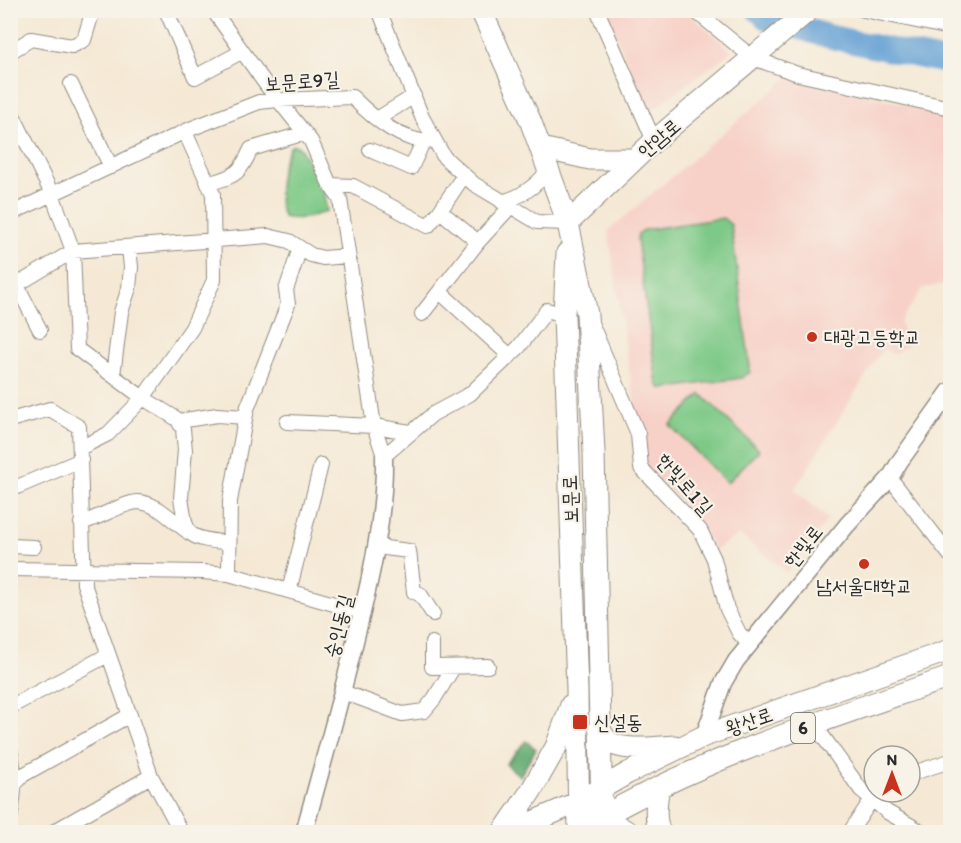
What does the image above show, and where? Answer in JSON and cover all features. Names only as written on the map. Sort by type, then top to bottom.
[{"type":"main road","name":"보문로","points":[[481,10],[541,148],[568,223],[587,314],[594,452],[602,817]]},
{"type":"main road","name":"안암로","points":[[568,223],[654,141],[809,10]]},
{"type":"main road","points":[[541,148],[590,159],[635,159]]},
{"type":"main road","name":"보문로","points":[[568,223],[564,315],[577,690],[578,832]]},
{"type":"main road","name":"왕산로","points":[[510,832],[554,814],[704,736],[951,650]]},
{"type":"main road","name":"왕산로","points":[[578,832],[659,788],[779,736],[951,677]]},
{"type":"main road","points":[[503,832],[531,791],[556,747],[577,690]]},
{"type":"main road","points":[[577,727],[599,728],[607,740],[615,745],[681,746]]},
{"type":"main road","points":[[659,788],[656,805],[660,832]]},
{"type":"main road","points":[[578,802],[628,832]]},
{"type":"street","points":[[10,52],[31,39],[72,46],[84,40],[93,10]]},
{"type":"street","points":[[166,10],[195,77],[241,52]]},
{"type":"street","name":"숭인동길","points":[[213,10],[241,52],[311,141],[330,185],[340,199],[374,426],[384,456],[385,490],[377,547],[343,692],[304,832]]},
{"type":"street","points":[[379,10],[414,96],[429,141],[464,175],[506,205],[537,222],[568,223]]},
{"type":"street","points":[[597,10],[654,141]]},
{"type":"street","points":[[694,10],[753,58],[798,74],[951,108]]},
{"type":"street","points":[[864,10],[951,28]]},
{"type":"street","points":[[71,84],[111,167]]},
{"type":"street","points":[[376,119],[414,96]]},
{"type":"street","name":"보문로9길","points":[[10,214],[185,132],[259,102],[352,97],[385,126],[429,141]]},
{"type":"street","points":[[10,109],[52,194],[73,251],[77,349],[178,421],[183,429],[185,450],[182,498],[189,533]]},
{"type":"street","points":[[10,490],[81,454],[108,434],[143,398],[192,328],[214,280],[213,194],[185,132]]},
{"type":"street","points":[[208,184],[236,175],[251,149],[306,134]]},
{"type":"street","points":[[370,150],[411,168],[429,141]]},
{"type":"street","points":[[422,314],[506,205],[532,189],[549,171]]},
{"type":"street","points":[[330,185],[353,186],[428,226],[464,175]]},
{"type":"street","points":[[440,211],[478,242]]},
{"type":"street","points":[[14,287],[73,251],[268,236],[289,242],[311,255],[324,258],[348,256]]},
{"type":"street","points":[[113,375],[121,312],[129,288],[131,267],[129,248]]},
{"type":"street","points":[[229,574],[230,501],[245,417],[288,304],[286,290],[300,248]]},
{"type":"street","points":[[10,272],[14,287],[40,330]]},
{"type":"street","points":[[440,292],[510,356]]},
{"type":"street","points":[[384,456],[433,414],[470,394],[519,347],[547,310],[564,315]]},
{"type":"street","name":"한빛로1길","points":[[587,314],[638,434],[641,468],[700,530],[714,559],[727,609],[739,633],[749,644]]},
{"type":"street","name":"한빛로","points":[[704,736],[723,683],[736,661],[847,525],[890,478],[951,392]]},
{"type":"street","points":[[10,420],[50,409],[79,427],[84,584],[151,776],[181,832]]},
{"type":"street","points":[[178,421],[217,415],[245,417]]},
{"type":"street","points":[[287,422],[374,426],[410,432]]},
{"type":"street","points":[[289,591],[321,465]]},
{"type":"street","points":[[890,478],[951,555]]},
{"type":"street","points":[[81,523],[135,502],[147,503],[195,537],[229,543]]},
{"type":"street","points":[[10,546],[34,547]]},
{"type":"street","points":[[377,547],[409,551],[414,592],[420,594],[433,614]]},
{"type":"street","points":[[10,569],[229,574],[362,612]]},
{"type":"street","points":[[432,643],[432,667],[488,666]]},
{"type":"street","points":[[10,707],[108,654]]},
{"type":"street","points":[[343,692],[402,714],[424,711],[453,668]]},
{"type":"street","points":[[13,785],[24,775],[130,716]]},
{"type":"street","points":[[814,724],[862,783]]},
{"type":"street","points":[[10,748],[15,769],[13,785],[16,792],[10,819]]},
{"type":"street","points":[[922,770],[951,761]]},
{"type":"street","points":[[53,832],[151,776]]},
{"type":"street","points":[[850,832],[863,804]]},
{"type":"street","points":[[880,804],[887,812],[922,832]]},
{"type":"shaded area","points":[[605,11],[686,11],[732,51],[649,112]]},
{"type":"shaded area","points":[[790,76],[950,115],[950,283],[923,288],[900,322],[909,344],[894,354],[883,348],[794,490],[828,519],[787,572],[739,535],[715,550],[694,514],[644,465],[608,231]]},
{"type":"green space","points":[[295,145],[300,148],[322,186],[327,211],[311,217],[283,217],[279,200],[281,171],[291,146]]},
{"type":"green space","points":[[723,218],[731,225],[750,372],[741,378],[662,389],[657,384],[638,234],[644,230]]},
{"type":"green space","points":[[701,394],[759,450],[727,483],[670,425]]},
{"type":"green space","points":[[526,741],[536,749],[520,776],[506,764]]},
{"type":"waterway","points":[[758,10],[767,18],[827,36],[950,63]]},
{"type":"place","name":"대광고등학교","points":[[812,337]]},
{"type":"place","name":"남서울대학교","points":[[864,564]]},
{"type":"place","name":"신설동","points":[[580,722]]}]
